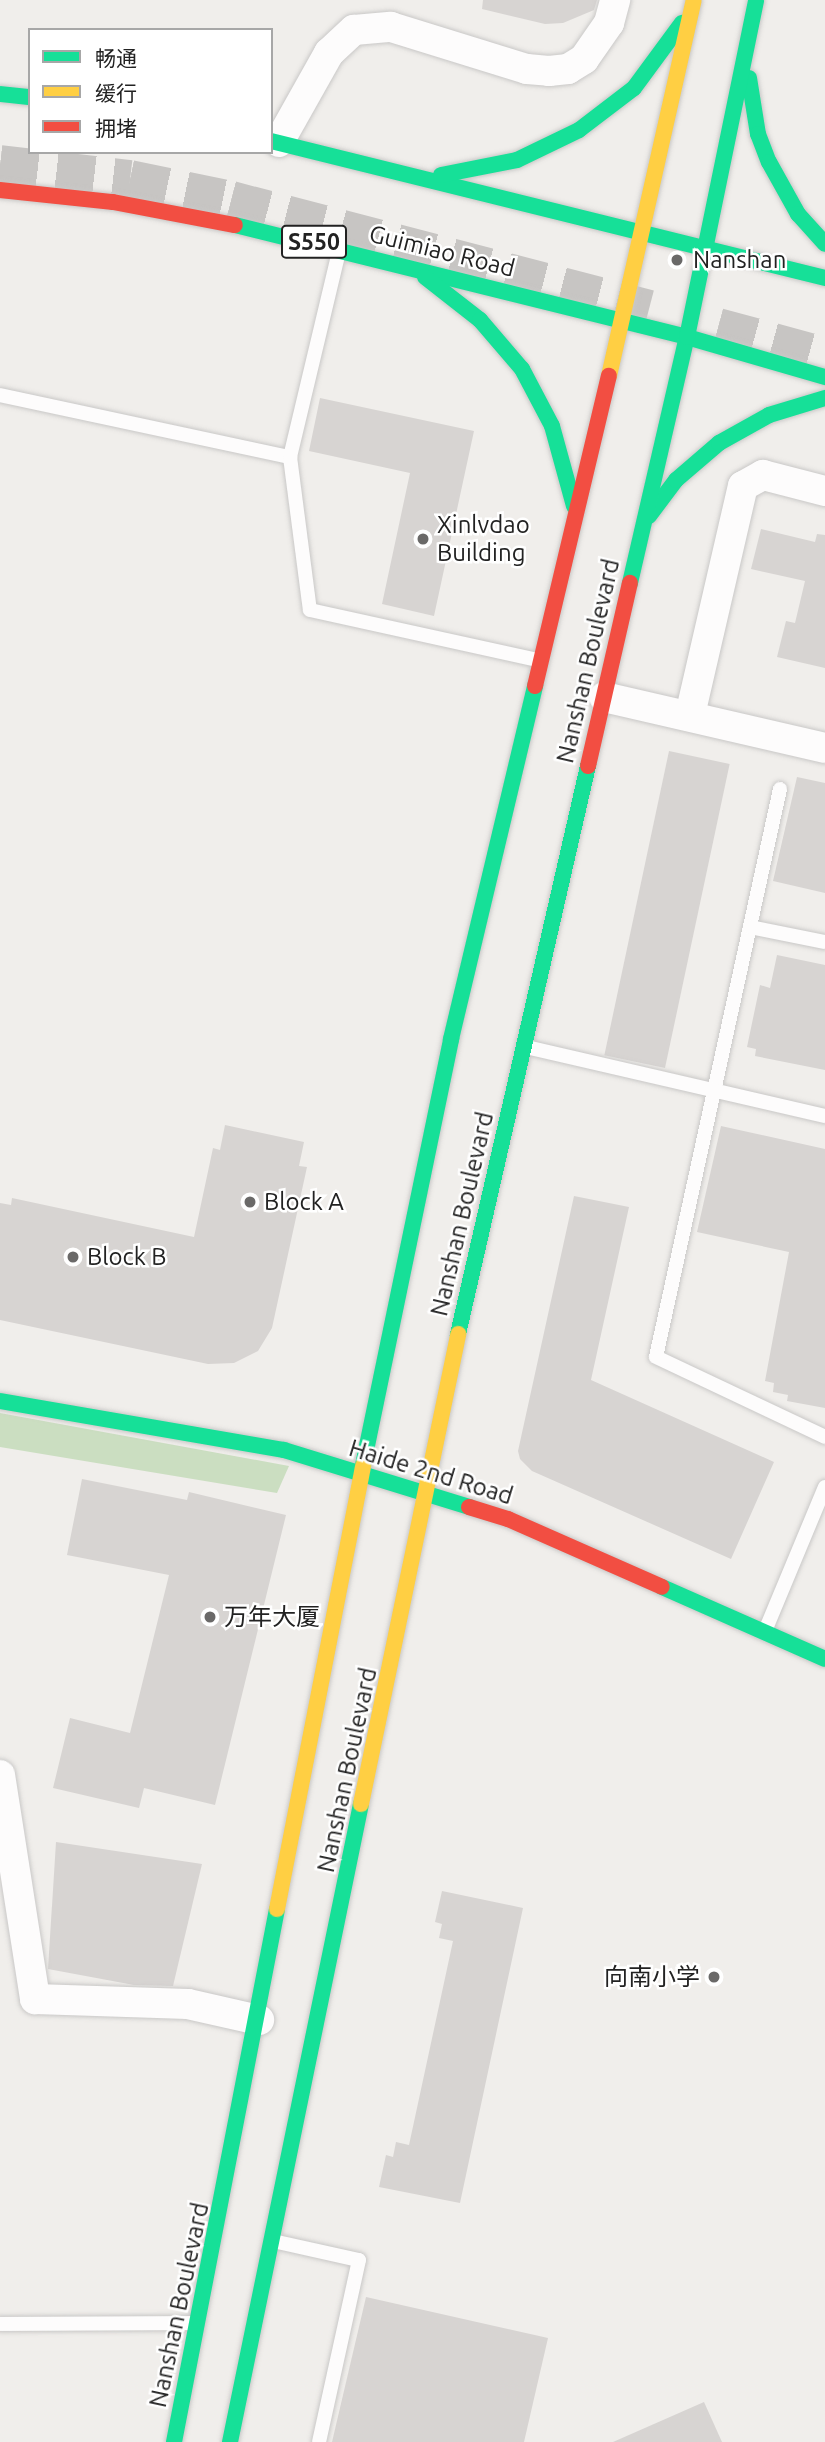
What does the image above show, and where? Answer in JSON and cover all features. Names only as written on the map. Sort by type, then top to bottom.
[{"type":"main road","points":[[415,176],[484,169],[528,156],[579,131],[608,111],[657,62],[694,1]]},
{"type":"main road","name":"Nanshan Boulevard","points":[[174,2442],[259,2020],[361,1474],[451,1039],[644,232],[694,1]]},
{"type":"main road","points":[[755,8],[749,75],[758,134],[782,189],[825,244]]},
{"type":"main road","name":"Nanshan Boulevard","points":[[230,2442],[469,1280],[687,337],[755,8]]},
{"type":"main road","points":[[0,94],[28,97]]},
{"type":"main road","points":[[275,142],[825,278]]},
{"type":"main road","name":"Guimiao Road","points":[[0,190],[125,205],[340,248],[687,337],[825,377]]},
{"type":"main road","points":[[402,264],[430,279],[481,320],[522,369],[564,456],[576,519]]},
{"type":"main road","points":[[642,527],[676,480],[719,443],[769,415],[825,398]]},
{"type":"main road","name":"Haide 2nd Road","points":[[0,1401],[284,1450],[426,1493],[508,1519],[825,1659]]},
{"type":"street","points":[[275,142],[329,52],[354,30],[391,27],[507,64],[549,71],[568,69],[584,60],[609,23],[615,0]]},
{"type":"street","points":[[690,715],[743,486],[763,475],[825,491]]},
{"type":"street","points":[[604,697],[825,748]]},
{"type":"street","points":[[0,1775],[34,1999],[188,2004],[259,2020]]},
{"type":"lane","points":[[340,248],[290,457],[310,610],[541,661]]},
{"type":"lane","points":[[0,395],[290,457]]},
{"type":"lane","points":[[780,789],[656,1357],[825,1437]]},
{"type":"lane","points":[[750,927],[825,942]]},
{"type":"lane","points":[[525,1047],[825,1116]]},
{"type":"lane","points":[[764,1632],[825,1487]]},
{"type":"lane","points":[[273,2241],[359,2260],[319,2442]]},
{"type":"lane","points":[[0,2324],[199,2323]]},
{"type":"green space","points":[[0,1413],[289,1466],[277,1493],[0,1447]]},
{"type":"building","points":[[483,0],[597,0],[594,10],[563,23],[545,24],[482,9]]},
{"type":"building","name":"Xinlvdao Building","points":[[320,398],[474,431],[434,616],[382,604],[410,473],[309,451]]},
{"type":"building","points":[[761,529],[815,542],[817,534],[825,535],[825,668],[777,657],[786,621],[795,623],[805,581],[751,569]]},
{"type":"building","points":[[669,751],[730,764],[665,1068],[604,1055]]},
{"type":"building","points":[[797,777],[825,783],[825,893],[773,881]]},
{"type":"building","points":[[777,955],[825,965],[825,1070],[755,1056],[756,1049],[747,1047],[760,985],[770,988]]},
{"type":"building","points":[[225,1125],[304,1142],[299,1166],[307,1167],[272,1328],[258,1351],[234,1363],[208,1364],[0,1320],[0,1203],[11,1205],[12,1198],[194,1237],[213,1148],[220,1150]]},
{"type":"building","points":[[721,1126],[825,1149],[825,1408],[787,1401],[788,1395],[773,1392],[774,1383],[765,1381],[789,1252],[697,1232]]},
{"type":"building","points":[[574,1196],[629,1207],[591,1380],[774,1462],[731,1559],[532,1471],[520,1459],[518,1451]]},
{"type":"building","name":"万年大厦","points":[[82,1479],[187,1500],[189,1492],[286,1515],[215,1805],[144,1788],[139,1808],[53,1788],[70,1718],[130,1733],[169,1575],[67,1555]]},
{"type":"building","points":[[56,1842],[202,1864],[173,1986],[134,1985],[48,1969]]},
{"type":"building","points":[[442,1891],[523,1908],[460,2203],[379,2187],[386,2155],[393,2157],[396,2142],[409,2145],[453,1941],[439,1938],[442,1924],[435,1922]]},
{"type":"building","points":[[366,2297],[548,2338],[524,2442],[332,2442]]},
{"type":"building","points":[[704,2402],[722,2442],[613,2442]]},
{"type":"tunnel","points":[[0,164],[130,179],[231,200],[649,309]]},
{"type":"tunnel","points":[[718,327],[825,356]]},
{"type":"traffic: fast","points":[[630,583],[687,337],[756,0]]},
{"type":"traffic: fast","points":[[441,175],[517,160],[579,130],[634,88],[682,23]]},
{"type":"traffic: fast","points":[[749,78],[758,134],[769,162],[798,214],[825,244]]},
{"type":"traffic: fast","points":[[0,94],[28,97]]},
{"type":"traffic: fast","points":[[273,141],[825,278]]},
{"type":"traffic: fast","points":[[235,225],[687,337],[825,377]]},
{"type":"traffic: fast","points":[[425,277],[480,320],[522,369],[552,426],[574,506]]},
{"type":"traffic: fast","points":[[649,516],[676,480],[719,443],[769,415],[825,398]]},
{"type":"traffic: fast","points":[[363,1465],[451,1039],[535,686]]},
{"type":"traffic: fast","points":[[458,1334],[588,766]]},
{"type":"traffic: fast","points":[[0,1401],[284,1450],[469,1507]]},
{"type":"traffic: fast","points":[[662,1587],[825,1659]]},
{"type":"traffic: fast","points":[[230,2442],[361,1804]]},
{"type":"traffic: fast","points":[[174,2442],[277,1909]]},
{"type":"traffic: slow","points":[[609,376],[694,0]]},
{"type":"traffic: slow","points":[[361,1804],[458,1334]]},
{"type":"traffic: slow","points":[[277,1909],[363,1465]]},
{"type":"traffic: jam","points":[[0,190],[113,202],[235,225]]},
{"type":"traffic: jam","points":[[535,686],[609,376]]},
{"type":"traffic: jam","points":[[588,766],[630,583]]},
{"type":"traffic: jam","points":[[469,1507],[508,1519],[662,1587]]},
{"type":"place","name":"Nanshan","points":[[677,260]]},
{"type":"place","name":"Xinlvdao Building","points":[[423,539]]},
{"type":"place","name":"Block A","points":[[250,1202]]},
{"type":"place","name":"Block B","points":[[73,1257]]},
{"type":"place","name":"万年大厦","points":[[210,1617]]},
{"type":"place","name":"向南小学","points":[[714,1977]]}]
